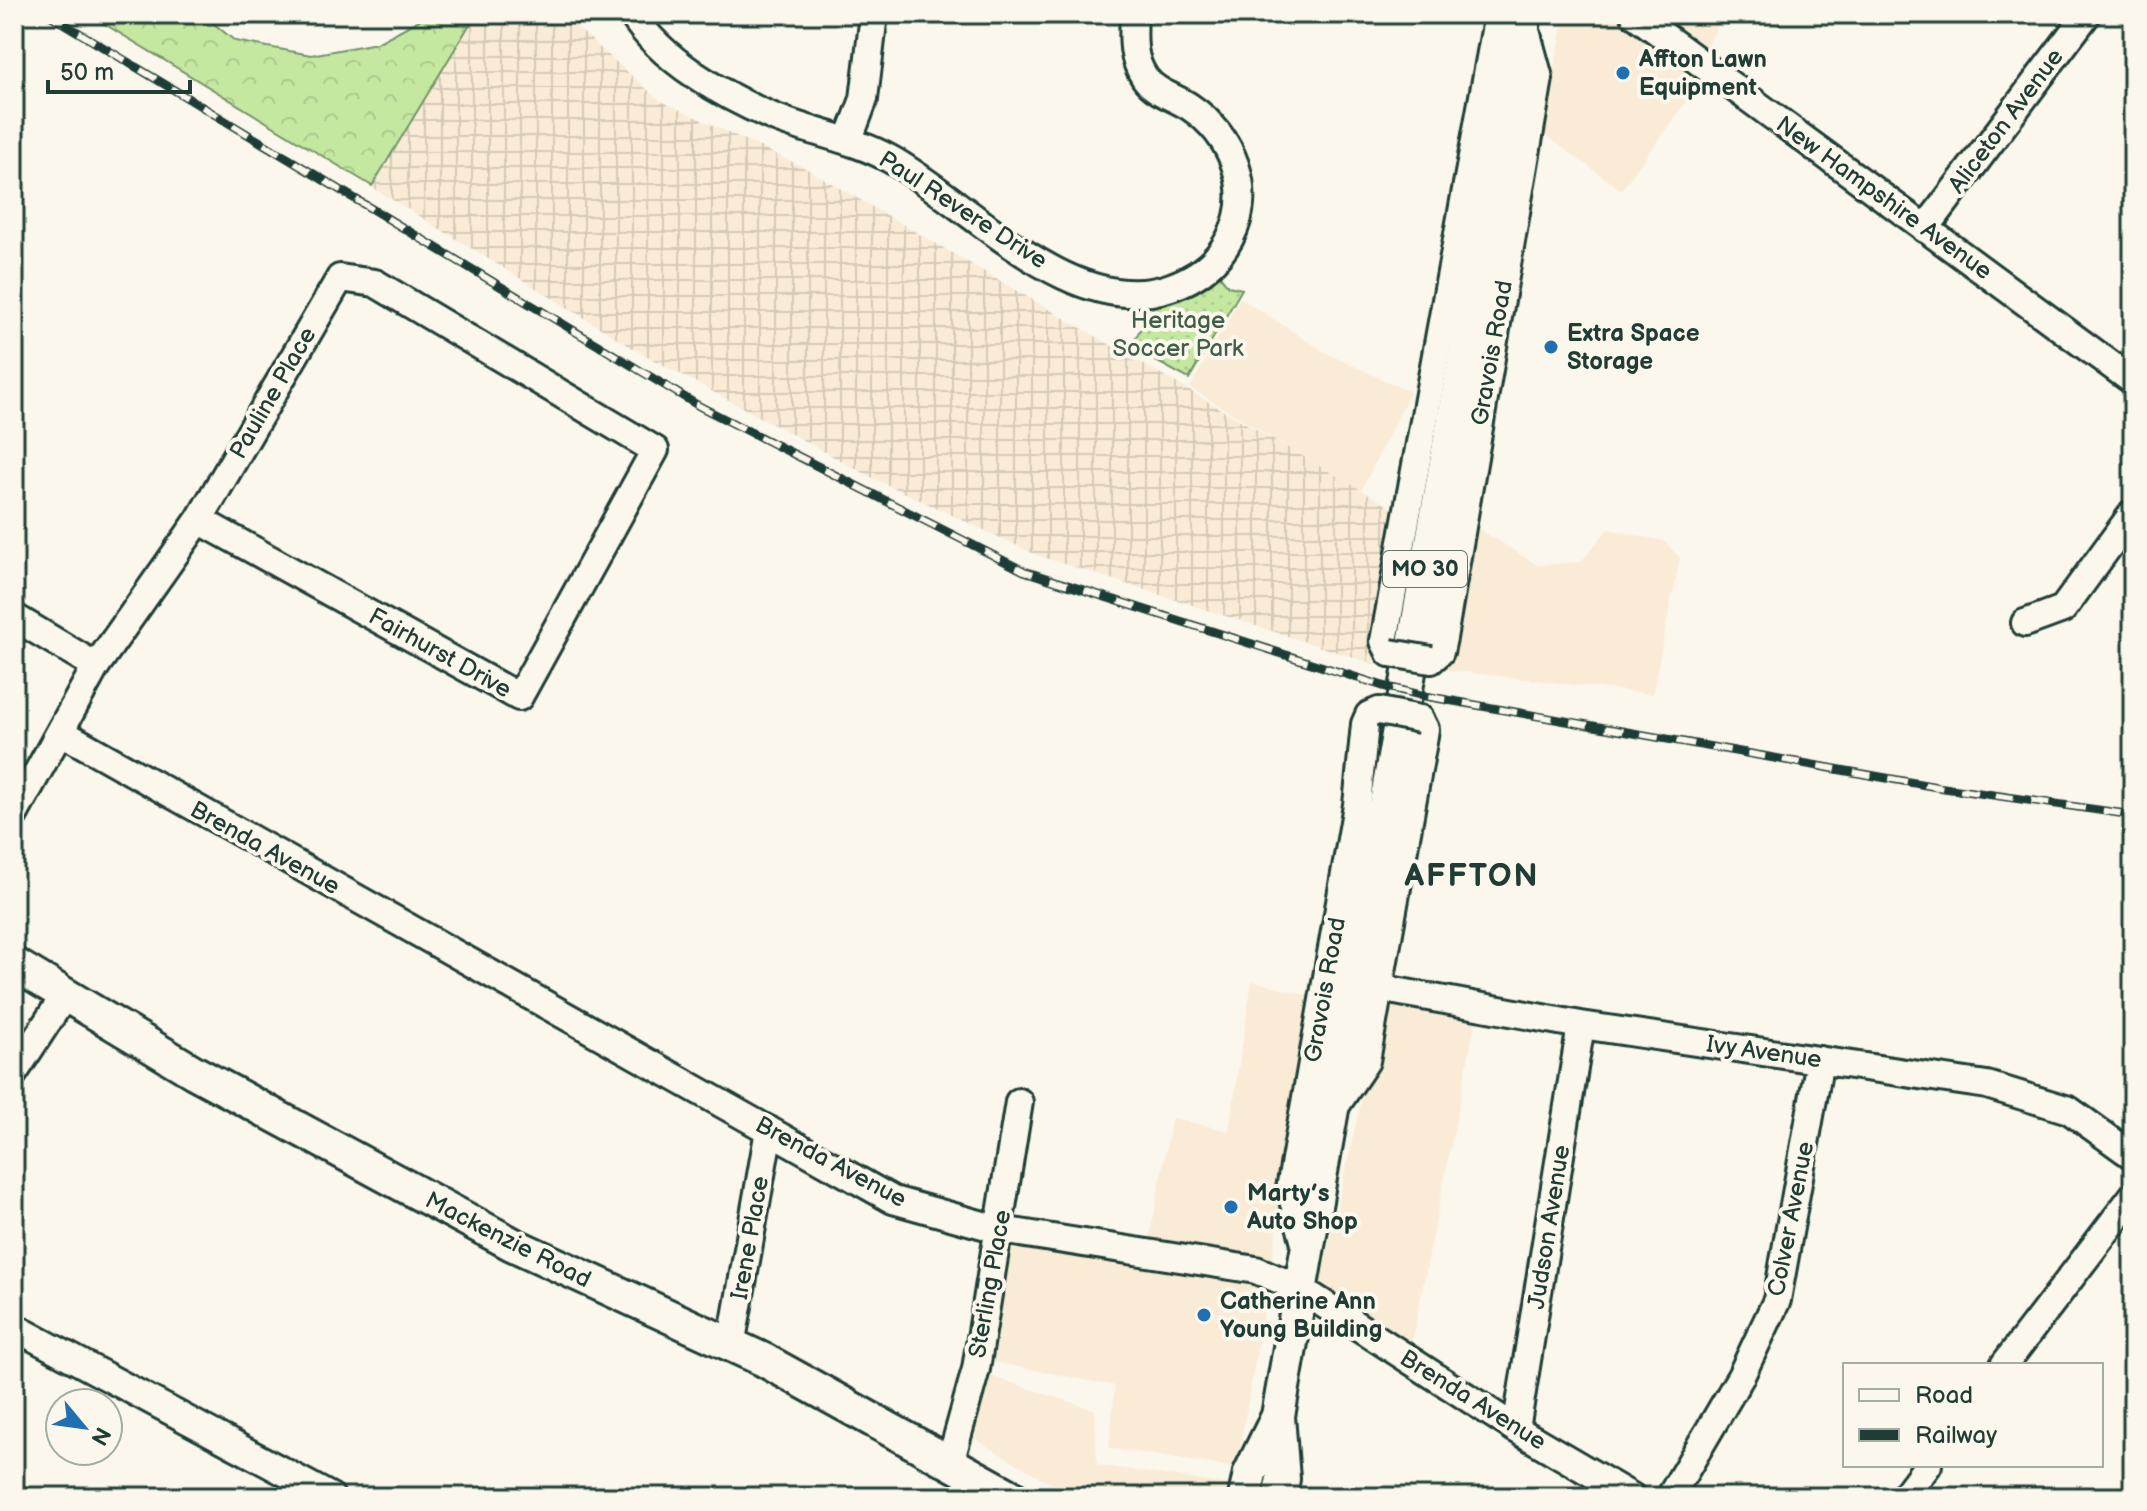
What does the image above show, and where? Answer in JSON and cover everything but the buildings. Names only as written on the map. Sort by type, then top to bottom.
[{"type":"main road","name":"Gravois Road","points":[[1279,1497],[1283,1479],[1278,1416],[1516,16]]},
{"type":"main road","name":"Mackenzie Road","points":[[14,964],[208,1079],[512,1244],[800,1379],[1012,1497]]},
{"type":"main road","name":"Gravois Road","points":[[1245,1497],[1250,1473],[1278,1416]]},
{"type":"street","name":"Paul Revere Drive","points":[[632,14],[645,35],[712,84],[772,117],[849,139],[893,161],[1001,240],[1097,288],[1129,295],[1161,291],[1189,281],[1209,267],[1230,238],[1239,213],[1239,171],[1214,124],[1153,87],[1144,76],[1132,48],[1134,14]]},
{"type":"street","points":[[849,139],[864,99],[874,14]]},
{"type":"street","name":"New Hampshire Avenue","points":[[1634,14],[2133,381]]},
{"type":"street","name":"Aliceton Avenue","points":[[1925,229],[2087,14]]},
{"type":"street","name":"Gravois Road","points":[[1516,16],[1539,78],[1443,638],[1440,652],[1431,660],[1390,653],[1384,641],[1516,16]]},
{"type":"street","name":"Pauline Place","points":[[14,815],[96,666],[199,520],[340,278],[375,283],[655,450]]},
{"type":"street","name":"Fairhurst Drive","points":[[199,520],[519,697],[655,450]]},
{"type":"street","points":[[2025,623],[2063,609],[2133,513]]},
{"type":"street","points":[[14,617],[96,666]]},
{"type":"street","name":"Gravois Road","points":[[1306,1247],[1290,1189],[1357,805],[1365,724],[1369,715],[1379,711],[1420,719],[1425,729],[1366,1061],[1329,1117]]},
{"type":"street","name":"Brenda Avenue","points":[[61,732],[893,1200],[1001,1230],[1256,1270],[1299,1288],[1516,1429],[1632,1497]]},
{"type":"street","name":"Ivy Avenue","points":[[1379,988],[1581,1025],[1987,1085],[2069,1110],[2133,1156]]},
{"type":"street","points":[[14,1073],[65,995]]},
{"type":"street","name":"Judson Avenue","points":[[1516,1429],[1581,1025]]},
{"type":"street","name":"Colver Avenue","points":[[1670,1497],[1741,1376],[1777,1300],[1820,1060]]},
{"type":"street","name":"Sterling Place","points":[[950,1463],[976,1369],[1001,1230],[1019,1102]]},
{"type":"street","name":"Irene Place","points":[[731,1346],[769,1130]]},
{"type":"street","points":[[2006,1363],[2133,1196]]},
{"type":"street","points":[[14,1327],[331,1497]]},
{"type":"street","points":[[1904,1497],[1926,1467]]},
{"type":"shaded area","points":[[476,14],[562,14],[659,100],[807,169],[1399,512],[1374,664],[1037,555],[873,478],[641,353],[372,187]]},
{"type":"shaded area","points":[[1566,14],[1614,14],[1703,79],[1621,190],[1540,131]]},
{"type":"shaded area","points":[[1659,14],[1723,14],[1705,51]]},
{"type":"shaded area","points":[[1240,298],[1328,354],[1410,392],[1361,491],[1190,388]]},
{"type":"shaded area","points":[[1471,524],[1537,565],[1581,562],[1608,529],[1664,541],[1680,558],[1652,694],[1440,669]]},
{"type":"shaded area","points":[[1252,981],[1313,997],[1271,1266],[1149,1241],[1172,1118],[1229,1131]]},
{"type":"shaded area","points":[[1384,999],[1477,1014],[1411,1345],[1319,1288]]},
{"type":"shaded area","points":[[1009,1250],[1063,1251],[1269,1284],[1236,1468],[1109,1448],[1115,1386],[989,1361]]},
{"type":"shaded area","points":[[987,1375],[1095,1410],[1097,1465],[1236,1486],[1233,1497],[1075,1497],[975,1439]]},
{"type":"green space","points":[[88,14],[202,14],[235,41],[311,55],[377,43],[430,14],[476,14],[372,186]]},
{"type":"green space","name":"Heritage Soccer Park","points":[[1219,275],[1228,286],[1242,289],[1189,379],[1130,347],[1156,303],[1195,293]]},
{"type":"railway","points":[[48,14],[699,406],[1024,571],[1383,686],[1425,696],[1937,787],[2133,815]]},
{"type":"place","name":"Affton Lawn Equipment","points":[[1623,73]]},
{"type":"place","name":"Extra Space Storage","points":[[1551,347]]},
{"type":"place","name":"Marty’s Auto Shop","points":[[1231,1207]]},
{"type":"place","name":"Catherine Ann Young Building","points":[[1204,1315]]},
{"type":"district","name":"AFFTON","points":[[1472,876]]}]
